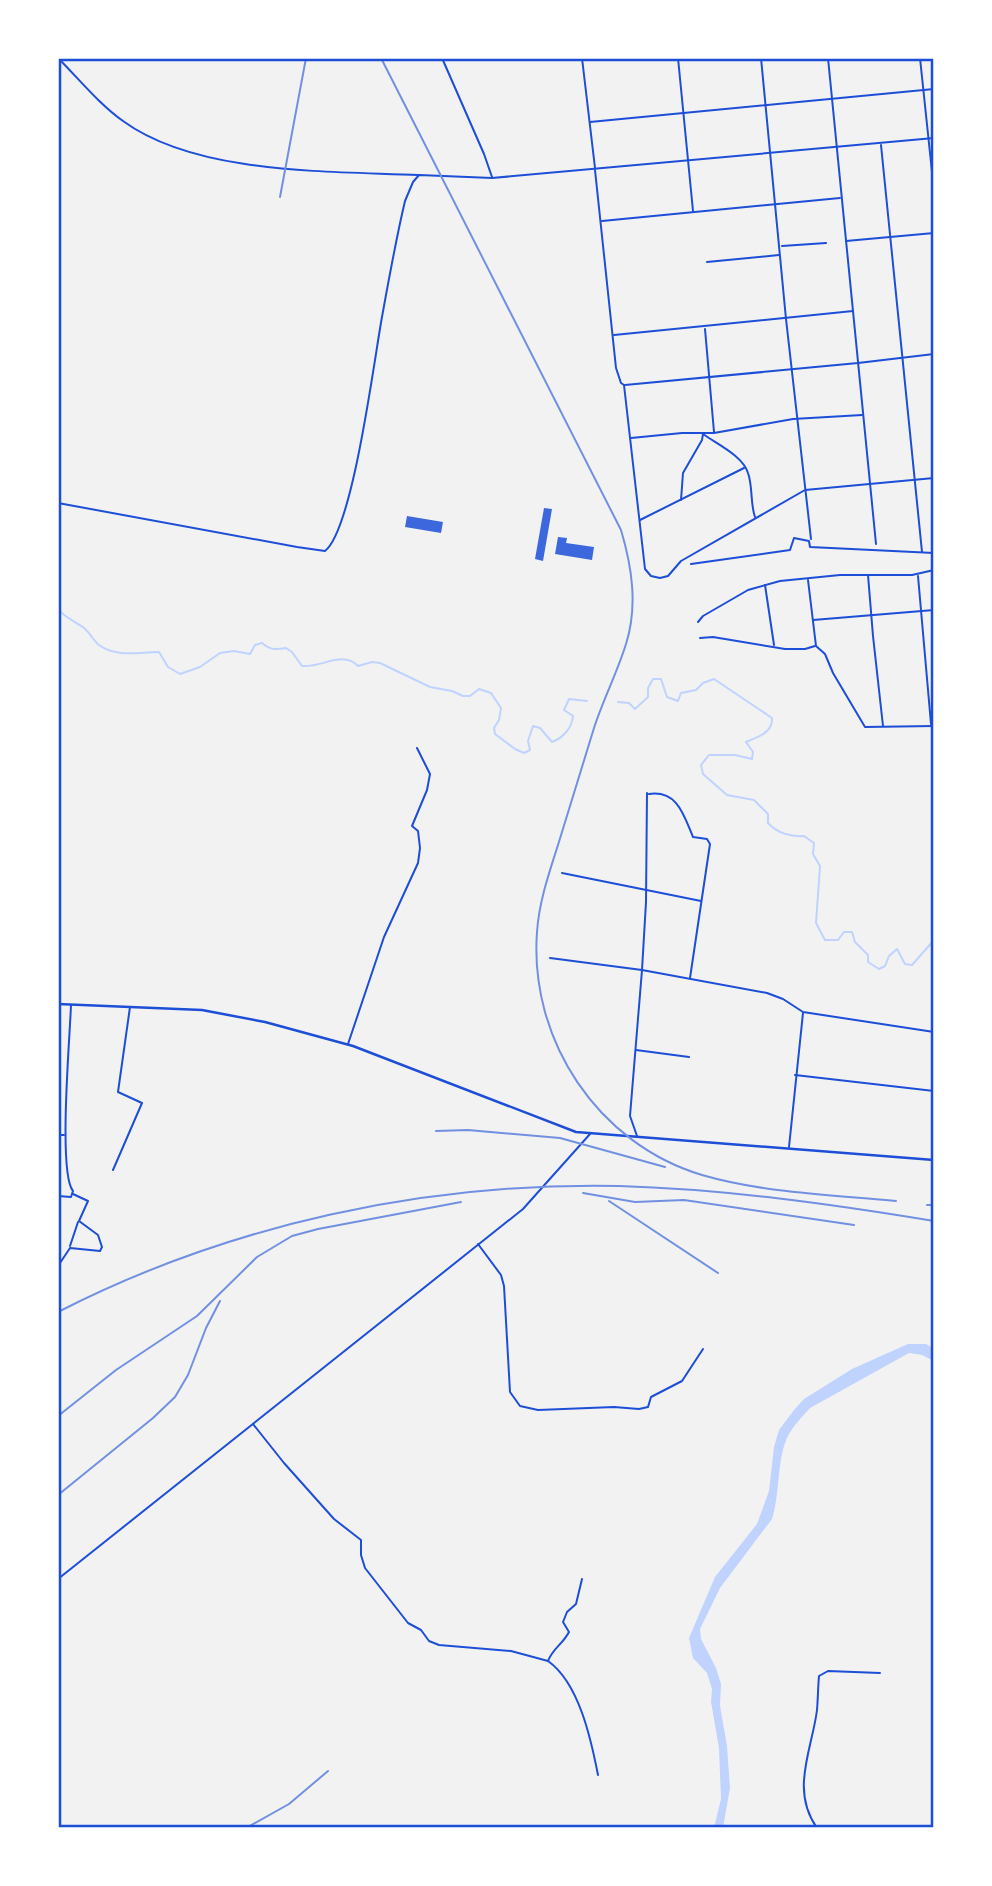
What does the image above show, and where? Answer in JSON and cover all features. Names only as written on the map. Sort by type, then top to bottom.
[{"type":"main road","points":[[58,1004],[219,1012],[265,1022],[348,1045],[571,1131],[934,1160]]},
{"type":"street","points":[[58,58],[124,122],[140,132],[181,149],[268,168],[492,178],[934,138]]},
{"type":"street","points":[[442,58],[492,178]]},
{"type":"street","points":[[582,58],[617,375],[624,385],[645,569],[654,578],[664,578],[681,561],[805,490],[934,478]]},
{"type":"street","points":[[678,58],[694,212]]},
{"type":"street","points":[[761,58],[786,319],[811,539]]},
{"type":"street","points":[[828,58],[876,544]]},
{"type":"street","points":[[920,58],[934,191]]},
{"type":"street","points":[[589,122],[934,89]]},
{"type":"street","points":[[881,144],[922,552]]},
{"type":"street","points":[[58,503],[325,551],[330,546],[347,503],[405,201],[419,176]]},
{"type":"street","points":[[601,221],[841,198]]},
{"type":"street","points":[[845,241],[934,233]]},
{"type":"street","points":[[782,246],[826,243]]},
{"type":"street","points":[[707,262],[780,254]]},
{"type":"street","points":[[613,335],[853,311]]},
{"type":"street","points":[[705,327],[715,433]]},
{"type":"street","points":[[624,385],[934,354]]},
{"type":"street","points":[[630,438],[715,433],[797,420],[863,415]]},
{"type":"street","points":[[703,433],[737,458],[745,468],[756,518]]},
{"type":"street","points":[[681,499],[683,473],[702,440],[703,433]]},
{"type":"street","points":[[638,520],[645,519],[737,469],[745,468]]},
{"type":"street","points":[[691,564],[790,550],[794,538],[809,541],[810,547],[934,552]]},
{"type":"street","points":[[698,622],[703,616],[748,590],[765,584],[840,575],[918,575],[934,570]]},
{"type":"street","points":[[868,574],[883,727]]},
{"type":"street","points":[[808,579],[816,646],[825,654],[833,673],[865,727],[933,726],[918,575]]},
{"type":"street","points":[[765,584],[774,646]]},
{"type":"street","points":[[813,620],[934,610]]},
{"type":"street","points":[[700,638],[799,650],[816,646]]},
{"type":"street","points":[[348,1045],[384,937],[418,863],[418,831],[412,827],[417,810],[428,790],[430,774],[417,748]]},
{"type":"street","points":[[638,1138],[629,1116],[642,970],[647,793],[657,793],[670,798],[682,809],[693,837],[709,841],[690,979]]},
{"type":"street","points":[[562,873],[702,901]]},
{"type":"street","points":[[550,958],[642,970],[767,993],[790,1002],[803,1012],[934,1032]]},
{"type":"street","points":[[58,1266],[69,1250],[88,1201],[73,1193],[67,1180],[65,1135],[72,1004]]},
{"type":"street","points":[[113,1170],[142,1103],[118,1091],[130,1006]]},
{"type":"street","points":[[789,1148],[803,1012]]},
{"type":"street","points":[[635,1050],[689,1057]]},
{"type":"street","points":[[795,1075],[934,1091]]},
{"type":"street","points":[[58,1579],[523,1209],[591,1133]]},
{"type":"street","points":[[58,1135],[65,1135]]},
{"type":"street","points":[[58,1196],[71,1197],[73,1193]]},
{"type":"street","points":[[69,1250],[100,1251],[102,1247],[98,1235],[79,1221]]},
{"type":"street","points":[[478,1244],[500,1275],[504,1286],[510,1392],[520,1406],[538,1410],[648,1407],[651,1397],[682,1381],[703,1349]]},
{"type":"street","points":[[253,1424],[334,1519],[362,1540],[361,1555],[365,1568],[408,1623],[421,1630],[429,1641],[439,1645],[511,1651],[548,1661],[573,1692],[591,1740],[598,1774]]},
{"type":"street","points":[[548,1661],[552,1651],[561,1645],[569,1632],[563,1622],[565,1614],[576,1604],[582,1579]]},
{"type":"street","points":[[817,1828],[805,1805],[803,1783],[805,1760],[817,1709],[819,1676],[828,1671],[880,1673]]},
{"type":"water","points":[[908,1344],[926,1344],[934,1349],[934,1361],[909,1353],[810,1408],[794,1426],[784,1447],[772,1519],[720,1588],[700,1629],[701,1639],[721,1684],[720,1706],[727,1746],[730,1788],[723,1828],[714,1828],[721,1799],[719,1748],[711,1702],[712,1689],[707,1673],[693,1658],[689,1638],[715,1577],[757,1524],[769,1491],[774,1447],[779,1430],[804,1399],[852,1369]]},
{"type":"building","points":[[544,508],[552,509],[543,561],[535,559]]},
{"type":"building","points":[[407,516],[443,522],[441,533],[405,527]]},
{"type":"building","points":[[558,537],[567,538],[566,543],[594,547],[592,560],[555,554]]},
{"type":"waterway","points":[[58,609],[106,649],[128,653],[159,652],[168,667],[180,674],[200,667],[220,653],[234,651],[250,654],[255,645],[262,643],[273,649],[286,648],[302,666],[339,659],[352,661],[358,666],[380,663],[430,687],[463,696],[470,696],[479,689],[491,693],[501,708],[494,728],[495,734],[524,753],[530,750],[528,741],[533,726],[540,728],[552,742],[563,735],[571,725],[573,716],[564,710],[569,699],[587,701]]},
{"type":"waterway","points":[[618,702],[629,703],[635,709],[648,697],[648,688],[653,679],[661,679],[667,697],[678,701],[681,693],[696,690],[703,683],[714,679],[772,718],[767,731],[746,742],[753,752],[752,759],[735,755],[709,755],[701,765],[703,774],[727,795],[754,800],[768,814],[768,823],[780,832],[804,836],[814,843],[813,854],[820,866],[816,923],[825,940],[838,940],[844,932],[852,932],[855,942],[868,955],[868,962],[879,969],[885,966],[889,956],[897,949],[905,964],[912,965],[934,940]]},
{"type":"railway","points":[[280,197],[306,58]]},
{"type":"railway","points":[[381,58],[621,530],[628,558],[633,601],[630,630],[594,728],[548,877],[538,921],[538,972],[545,1011],[558,1048],[578,1082],[602,1113],[631,1139],[665,1160],[702,1175],[750,1186],[896,1201]]},
{"type":"railway","points":[[436,1131],[468,1130],[560,1138],[665,1167]]},
{"type":"railway","points":[[58,1312],[124,1281],[260,1232],[331,1214],[474,1192],[619,1186],[698,1190],[777,1198],[934,1221]]},
{"type":"railway","points":[[583,1193],[635,1202],[684,1200],[854,1225]]},
{"type":"railway","points":[[609,1201],[718,1273]]},
{"type":"railway","points":[[58,1416],[116,1370],[197,1316],[257,1257],[292,1236],[461,1202]]},
{"type":"railway","points":[[927,1205],[934,1205]]},
{"type":"railway","points":[[58,1495],[175,1397],[188,1375],[206,1328],[220,1301]]},
{"type":"railway","points":[[246,1828],[289,1804],[328,1771]]}]
